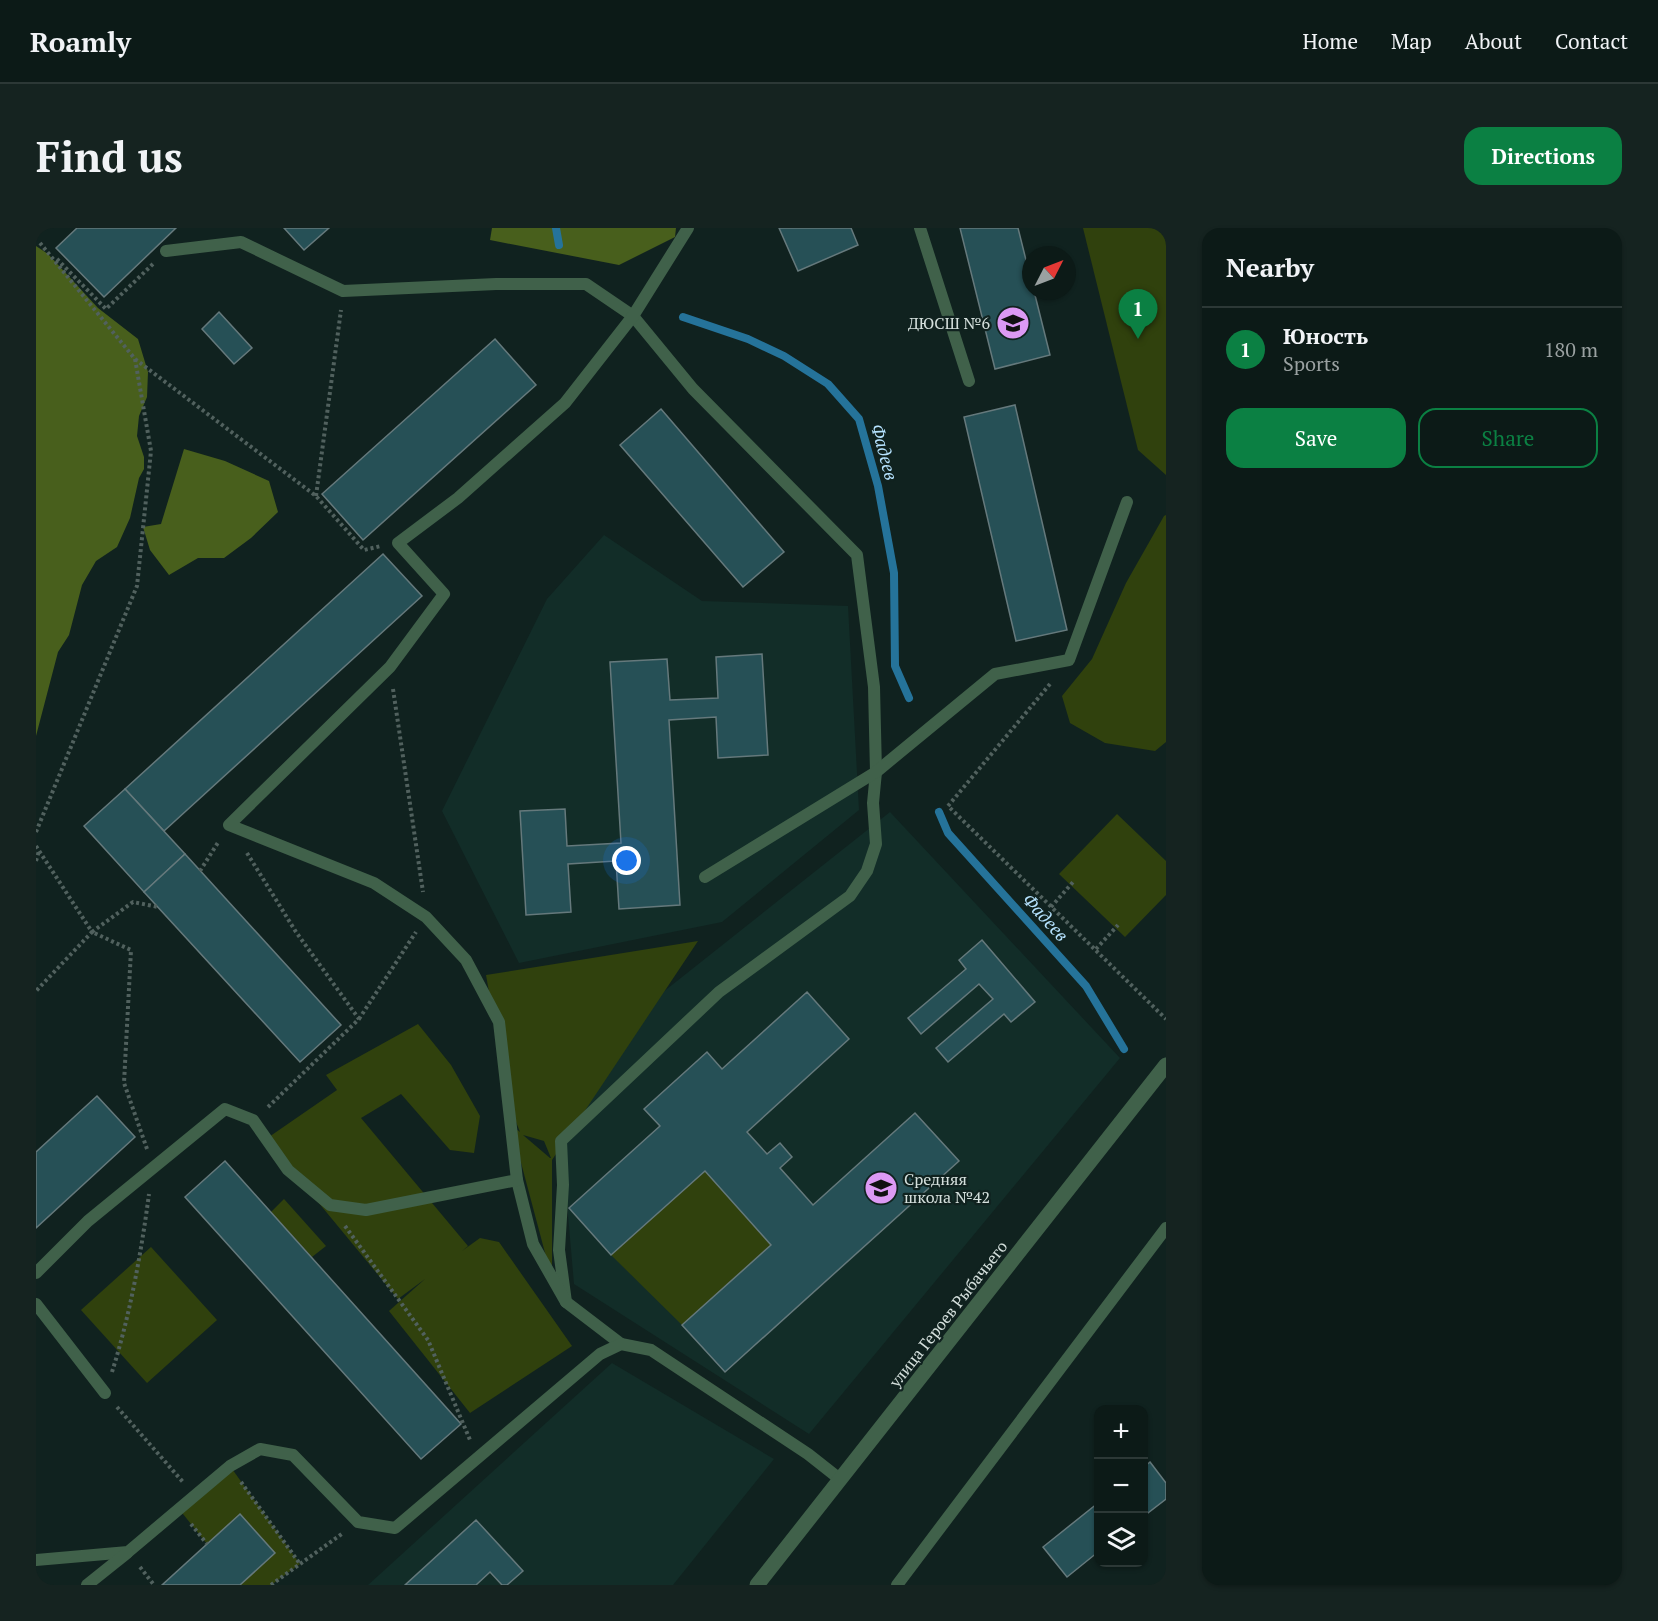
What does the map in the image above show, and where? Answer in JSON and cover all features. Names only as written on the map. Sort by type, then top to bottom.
[{"type":"street","name":"улица Героев Рыбачьего","points":[[757,1585],[1166,1065]]},
{"type":"lane","points":[[688,228],[633,316],[565,403],[458,498],[398,543],[444,594],[390,667],[229,825],[374,883],[426,917],[466,960],[499,1022],[517,1180],[533,1244],[566,1302],[621,1344],[651,1350],[808,1454],[841,1480]]},
{"type":"lane","points":[[920,228],[969,381]]},
{"type":"lane","points":[[166,251],[241,242],[343,291],[496,284],[585,284],[633,316],[693,389],[857,555],[874,687],[876,772],[873,803],[876,844],[867,872],[850,896],[719,992],[561,1141],[563,1185],[559,1250],[566,1302]]},
{"type":"lane","points":[[705,877],[876,772],[994,674],[1069,660],[1127,502]]},
{"type":"lane","points":[[36,1273],[88,1221],[225,1109],[254,1120],[288,1170],[330,1206],[366,1210],[517,1180]]},
{"type":"lane","points":[[897,1585],[1166,1228]]},
{"type":"lane","points":[[36,1304],[105,1393]]},
{"type":"lane","points":[[87,1585],[230,1467],[260,1449],[293,1455],[358,1522],[395,1528],[600,1354],[621,1344]]},
{"type":"lane","points":[[36,1560],[128,1552]]},
{"type":"path","points":[[38,242],[106,309],[166,251]]},
{"type":"path","points":[[38,242],[135,359],[316,496],[364,550],[398,543]]},
{"type":"path","points":[[316,496],[343,291]]},
{"type":"path","points":[[36,832],[137,586],[151,451],[135,359]]},
{"type":"path","points":[[1069,660],[948,806],[1166,1019]]},
{"type":"path","points":[[254,1120],[359,1019],[426,917],[390,667]]},
{"type":"path","points":[[200,871],[229,825],[296,932],[359,1019]]},
{"type":"path","points":[[36,861],[37,848]]},
{"type":"path","points":[[36,991],[92,932],[37,848]]},
{"type":"path","points":[[1051,907],[1074,881]]},
{"type":"path","points":[[1096,949],[1118,925]]},
{"type":"path","points":[[330,1206],[428,1340],[478,1458]]},
{"type":"path","points":[[230,1467],[300,1564]]},
{"type":"path","points":[[179,1509],[207,1544]]},
{"type":"path","points":[[271,1585],[358,1522]]},
{"type":"shaded area","points":[[604,535],[702,601],[848,606],[859,810],[722,922],[519,963],[442,811],[547,599]]},
{"type":"shaded area","points":[[890,812],[1120,1058],[809,1434],[574,1284],[556,1077]]},
{"type":"shaded area","points":[[612,1363],[774,1459],[673,1585],[368,1585]]},
{"type":"green space","points":[[492,228],[676,228],[675,237],[619,265],[490,240]]},
{"type":"green space","points":[[1083,228],[1166,228],[1166,475],[1138,450]]},
{"type":"green space","points":[[36,246],[48,254],[98,308],[138,339],[148,372],[147,397],[139,416],[137,436],[144,457],[144,469],[139,478],[130,518],[117,547],[96,561],[82,585],[69,635],[58,652],[36,736]]},
{"type":"green space","points":[[184,449],[225,461],[269,481],[278,512],[251,538],[224,558],[198,558],[169,575],[150,550],[143,527],[161,524]]},
{"type":"green space","points":[[1166,515],[1166,742],[1155,751],[1105,743],[1070,723],[1062,696],[1092,659],[1126,583]]},
{"type":"green space","points":[[1117,814],[1166,861],[1166,895],[1125,937],[1059,874]]},
{"type":"green space","points":[[698,941],[552,1160],[552,1279],[511,1125],[520,1132],[509,1104],[486,975]],"holes":[[[523,1135],[544,1141],[551,1158]]]},
{"type":"green space","points":[[418,1024],[451,1065],[480,1116],[474,1153],[450,1150],[401,1094],[361,1118],[468,1246],[462,1251],[480,1238],[499,1242],[572,1346],[470,1413],[389,1311],[425,1279],[398,1299],[266,1139],[337,1090],[326,1075]]},
{"type":"green space","points":[[705,1171],[771,1245],[682,1325],[611,1255]]},
{"type":"green space","points":[[284,1199],[326,1246],[312,1257],[271,1212]]},
{"type":"green space","points":[[151,1247],[217,1320],[147,1383],[81,1310]]},
{"type":"green space","points":[[230,1466],[300,1564],[271,1585],[240,1585],[275,1553],[240,1515],[207,1544],[179,1509]]},
{"type":"building","points":[[77,228],[176,228],[104,297],[56,248]]},
{"type":"building","points":[[284,228],[329,228],[304,250]]},
{"type":"building","points":[[779,228],[851,228],[858,245],[798,271]]},
{"type":"building","name":"ДЮСШ №6","points":[[960,228],[1018,228],[1022,246],[1022,300],[1036,300],[1050,355],[995,369]]},
{"type":"building","points":[[219,312],[252,348],[234,364],[202,329]]},
{"type":"building","points":[[495,339],[536,385],[363,540],[322,494]]},
{"type":"building","points":[[1015,405],[1067,630],[1016,641],[964,417]]},
{"type":"building","points":[[661,409],[784,552],[743,587],[620,445]]},
{"type":"building","points":[[383,554],[422,596],[164,831],[125,789]]},
{"type":"building","points":[[762,654],[768,755],[718,758],[716,717],[669,720],[680,905],[619,909],[616,861],[568,864],[571,912],[526,915],[520,811],[565,809],[567,846],[621,843],[610,662],[667,659],[670,700],[718,698],[716,657]]},
{"type":"building","points":[[125,789],[185,854],[144,892],[84,826]]},
{"type":"building","points":[[185,854],[341,1025],[300,1062],[144,892]]},
{"type":"building","points":[[982,940],[1035,1002],[1011,1022],[1004,1014],[948,1062],[936,1048],[993,999],[979,984],[921,1034],[908,1018],[966,969],[959,960]]},
{"type":"building","name":"Средняя школа №42","points":[[807,992],[849,1039],[747,1132],[767,1154],[780,1143],[792,1157],[780,1168],[813,1205],[915,1113],[959,1161],[725,1372],[682,1325],[771,1245],[705,1171],[611,1255],[569,1208],[660,1126],[644,1109],[707,1052],[722,1069]]},
{"type":"building","points":[[97,1096],[135,1137],[36,1228],[36,1152]]},
{"type":"building","points":[[225,1161],[461,1424],[421,1459],[185,1197]]},
{"type":"building","points":[[1150,1462],[1166,1483],[1166,1499],[1148,1513],[1148,1464]]},
{"type":"building","points":[[1094,1506],[1094,1555],[1067,1577],[1043,1547]]},
{"type":"building","points":[[240,1514],[275,1553],[240,1585],[162,1585]]},
{"type":"building","points":[[476,1520],[523,1571],[507,1585],[502,1585],[490,1572],[476,1585],[405,1585]]},
{"type":"waterway","name":"Фадеев","points":[[556,228],[559,245]]},
{"type":"waterway","name":"Фадеев","points":[[683,317],[748,339],[784,356],[828,384],[859,419],[878,486],[894,573],[895,666],[909,698]]},
{"type":"waterway","name":"Фадеев","points":[[939,812],[948,833],[1086,986],[1124,1049]]},
{"type":"place","name":"ДЮСШ №6","points":[[1013,323]]},
{"type":"place","name":"Юность","points":[[1138,339]]},
{"type":"place","name":"Средняя школа №42","points":[[881,1188]]}]
